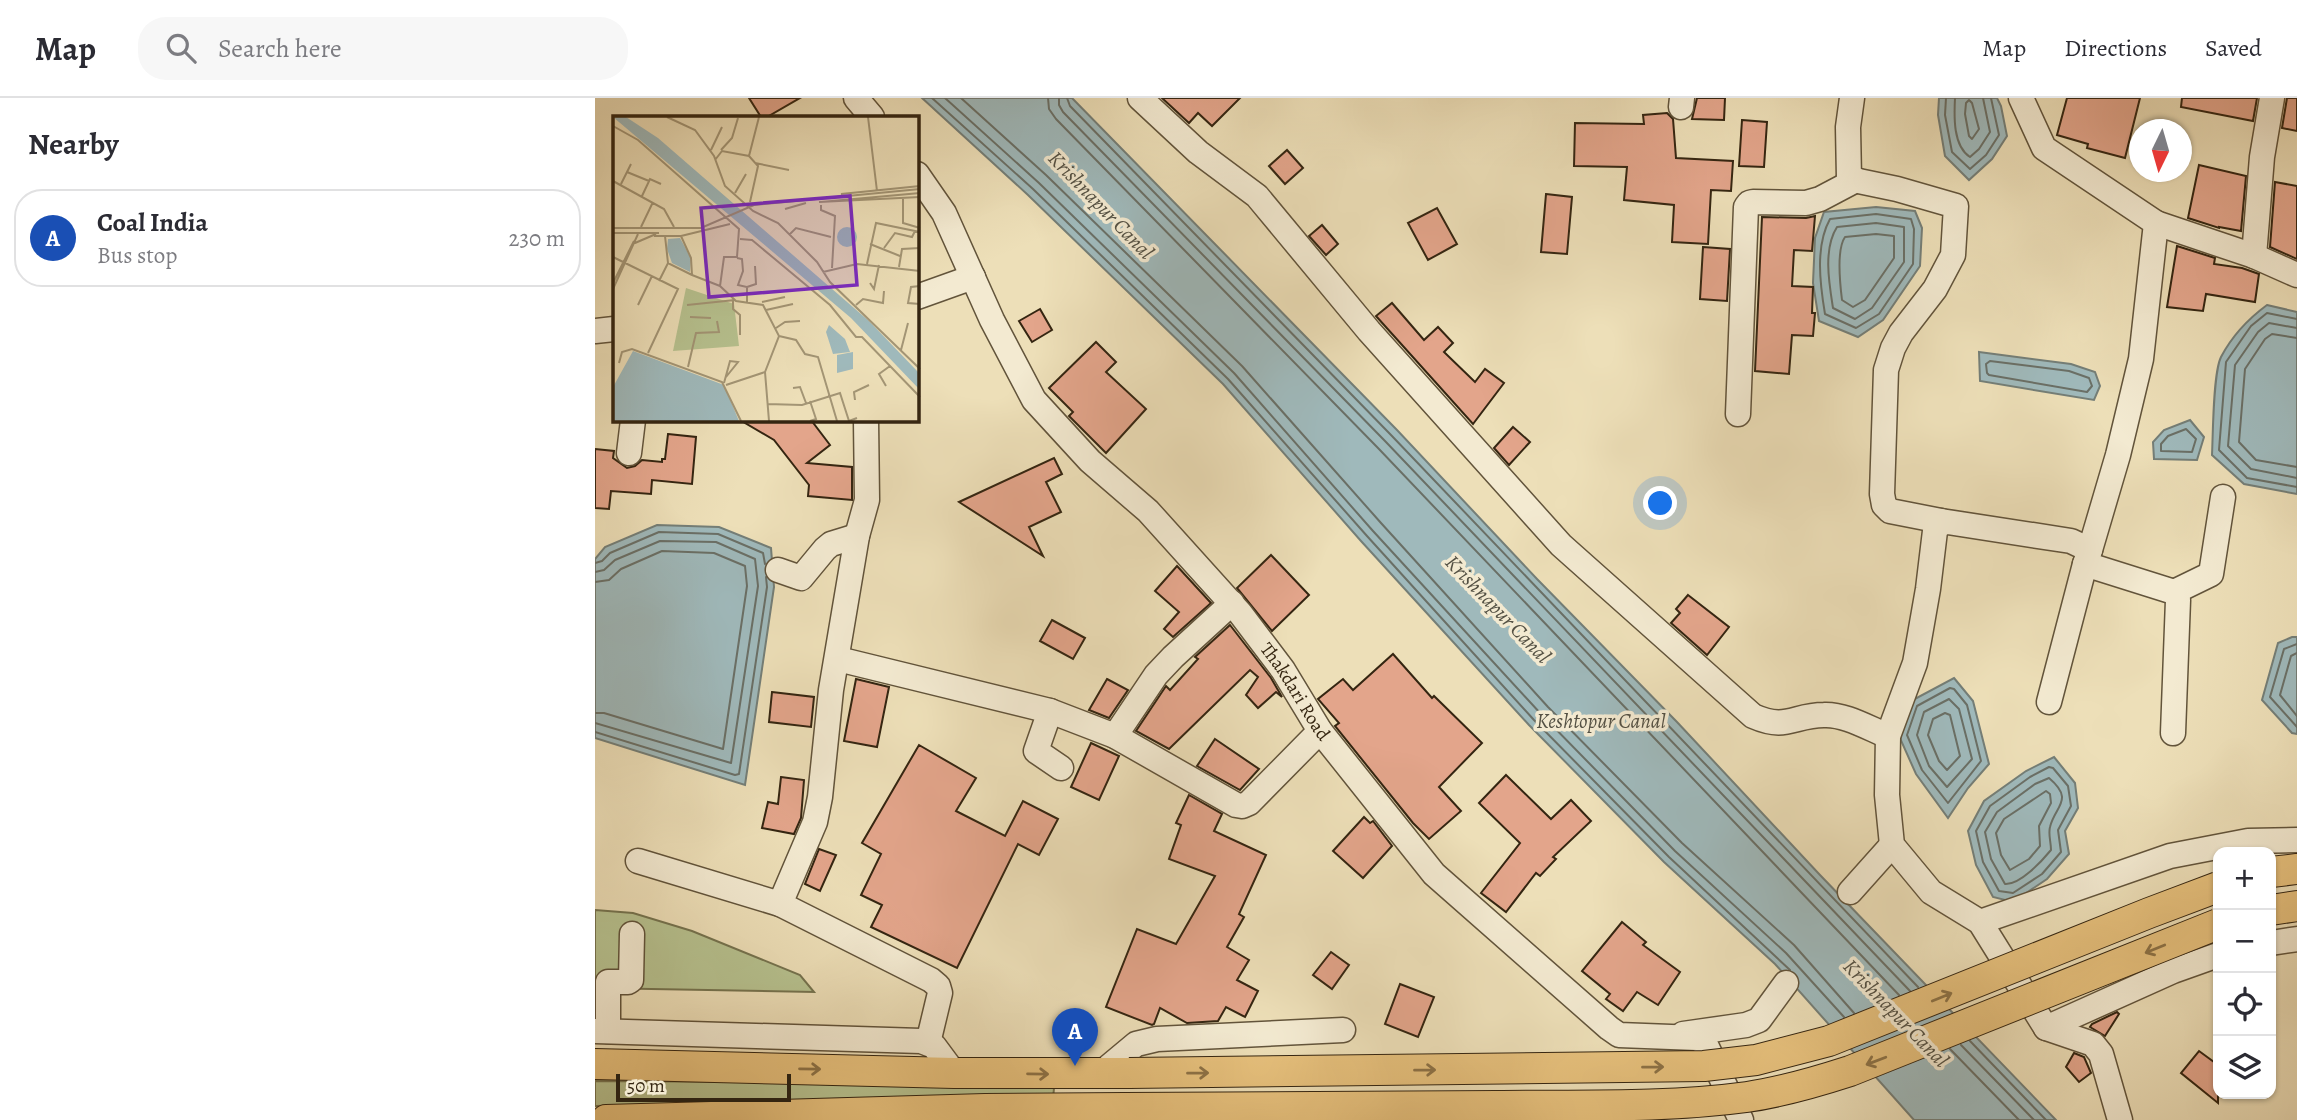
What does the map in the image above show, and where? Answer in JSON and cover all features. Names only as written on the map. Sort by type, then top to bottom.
[{"type":"main road","points":[[2276,872],[2297,869]]},
{"type":"main road","points":[[595,1064],[954,1073],[1704,1066],[1791,1053],[1829,1041],[2213,889]]},
{"type":"main road","points":[[2276,909],[2297,906]]},
{"type":"main road","points":[[607,1120],[985,1109],[1354,1109],[1577,1105],[1697,1102],[1749,1096],[1803,1086],[1850,1071],[2213,926]]},
{"type":"street","points":[[856,98],[871,116]]},
{"type":"street","points":[[1140,98],[1198,152],[1257,195],[1369,331],[1562,545],[1753,716],[1768,722],[1786,723],[1827,715],[1838,716],[1888,736]]},
{"type":"street","points":[[1852,98],[1848,127],[1850,179],[1956,206],[1954,255],[1935,289],[1901,333],[1886,370],[1882,494],[1884,505],[1890,511],[1941,521],[2071,541],[2088,557],[2174,592],[2178,600],[2173,733]]},
{"type":"street","points":[[2021,98],[2044,148],[2155,223],[2253,256],[2297,275]]},
{"type":"street","points":[[2253,256],[2262,157],[2272,98]]},
{"type":"street","name":"Thakdari Road","points":[[919,177],[944,213],[992,320],[1034,400],[1090,461],[1148,511],[1232,603],[1283,670],[1320,731],[1434,874],[1609,1028],[1626,1036],[1697,1038],[1705,1043],[1741,1120]]},
{"type":"street","points":[[1738,414],[1749,203],[1806,203],[1856,180]]},
{"type":"street","points":[[2049,702],[2118,455],[2141,359],[2155,223]]},
{"type":"street","points":[[919,296],[973,277]]},
{"type":"street","points":[[595,331],[613,329]]},
{"type":"street","points":[[629,453],[633,422]]},
{"type":"street","points":[[780,904],[815,822],[820,797],[831,690],[857,536],[867,500],[866,422]]},
{"type":"street","points":[[2174,592],[2211,574],[2223,497]]},
{"type":"street","points":[[1941,521],[1935,531],[1915,663],[1888,736],[1887,795],[1892,845],[1931,892],[1980,922],[2046,1028],[2093,1044],[2101,1054],[2120,1120]]},
{"type":"street","points":[[778,570],[801,578],[831,544],[857,536]]},
{"type":"street","points":[[1115,736],[1156,675],[1232,603]]},
{"type":"street","points":[[838,659],[1050,711],[1115,736],[1236,805],[1249,803],[1320,731]]},
{"type":"street","points":[[1050,711],[1036,751],[1061,768]]},
{"type":"street","points":[[1980,922],[2170,856],[2248,841],[2297,840]]},
{"type":"street","points":[[1850,892],[1892,845]]},
{"type":"street","points":[[638,861],[780,904],[939,986],[940,993],[928,1043]]},
{"type":"street","points":[[632,934],[631,979],[628,982],[608,982],[601,1031],[878,1038],[928,1043],[934,1046],[954,1073]]},
{"type":"street","points":[[2276,942],[2297,939]]},
{"type":"street","points":[[2046,1028],[2173,971],[2213,957]]},
{"type":"street","points":[[1658,1037],[1746,1025],[1759,1020],[1786,983]]},
{"type":"street","points":[[1100,1073],[1136,1044],[1157,1039],[1343,1030]]},
{"type":"green space","points":[[595,910],[633,913],[692,931],[800,975],[814,992],[595,988]]},
{"type":"green space","points":[[595,1081],[896,1083],[1054,1088],[1053,1099],[595,1106]]},
{"type":"water","name":"Keshtopur Canal","points":[[922,98],[1072,98],[1397,430],[2056,1120],[1914,1120],[1775,964],[1664,862],[1529,725],[1361,541],[1223,384],[1028,195]]},
{"type":"water","points":[[1939,98],[1997,98],[2001,106],[2007,136],[1992,159],[1969,180],[1945,156],[1938,115]]},
{"type":"water","points":[[1876,207],[1915,211],[1922,228],[1920,266],[1883,320],[1858,337],[1819,321],[1813,283],[1815,238],[1824,212]]},
{"type":"water","points":[[2267,305],[2297,312],[2297,494],[2244,484],[2212,455],[2218,365],[2241,328]]},
{"type":"water","points":[[1979,352],[2071,364],[2095,372],[2100,386],[2094,400],[1980,381]]},
{"type":"water","points":[[2190,420],[2204,437],[2197,460],[2154,459],[2153,442],[2164,430]]},
{"type":"water","points":[[657,525],[719,527],[771,548],[774,587],[745,785],[595,738],[595,559],[605,547]]},
{"type":"water","points":[[2297,637],[2297,734],[2292,733],[2262,700],[2278,643]]},
{"type":"water","points":[[1954,678],[1973,701],[1989,764],[1968,788],[1948,818],[1916,774],[1899,736],[1911,701]]},
{"type":"water","points":[[2054,757],[2075,783],[2078,808],[2065,831],[2069,854],[2047,879],[2013,902],[1993,897],[1976,865],[1968,831],[1984,801],[2026,771]]},
{"type":"building","points":[[749,98],[800,98],[769,116],[760,116]]},
{"type":"building","points":[[1162,98],[1240,98],[1212,126],[1198,113],[1189,123]]},
{"type":"building","points":[[1697,98],[1725,98],[1724,120],[1692,119]]},
{"type":"building","points":[[2067,98],[2140,98],[2135,119],[2129,119],[2129,142],[2125,158],[2087,148],[2088,144],[2057,135]]},
{"type":"building","points":[[2182,98],[2257,98],[2253,121],[2181,107]]},
{"type":"building","points":[[2287,98],[2297,98],[2297,131],[2282,128]]},
{"type":"building","points":[[1667,113],[1673,119],[1676,158],[1733,161],[1731,191],[1711,190],[1708,244],[1672,242],[1674,205],[1624,200],[1627,167],[1574,166],[1575,123],[1644,124],[1643,115]]},
{"type":"building","points":[[1742,120],[1767,122],[1764,167],[1739,166]]},
{"type":"building","points":[[1287,150],[1303,168],[1285,184],[1269,166]]},
{"type":"building","points":[[2199,165],[2246,176],[2241,231],[2219,228],[2188,218]]},
{"type":"building","points":[[2275,182],[2297,186],[2297,259],[2270,247]]},
{"type":"building","points":[[1546,194],[1572,197],[1567,254],[1541,252]]},
{"type":"building","points":[[1437,208],[1457,244],[1428,260],[1408,223]]},
{"type":"building","points":[[1815,216],[1812,251],[1794,250],[1792,286],[1813,287],[1813,336],[1792,335],[1789,374],[1755,371],[1762,217]]},
{"type":"building","points":[[1322,225],[1338,244],[1326,255],[1309,236]]},
{"type":"building","points":[[2177,246],[2215,258],[2214,264],[2242,268],[2259,274],[2255,302],[2206,294],[2203,311],[2167,307]]},
{"type":"building","points":[[1703,247],[1730,249],[1727,301],[1700,299]]},
{"type":"building","points":[[1392,303],[1424,340],[1438,327],[1453,343],[1444,352],[1475,382],[1485,369],[1504,383],[1473,424],[1376,316]]},
{"type":"building","points":[[1040,309],[1052,330],[1032,342],[1019,321]]},
{"type":"building","points":[[1096,342],[1116,362],[1106,372],[1146,409],[1106,453],[1069,416],[1073,412],[1049,388]]},
{"type":"building","points":[[743,422],[813,422],[830,445],[807,463],[852,467],[852,500],[808,496],[809,485],[774,440]]},
{"type":"building","points":[[1513,427],[1530,442],[1509,465],[1494,448]]},
{"type":"building","points":[[668,434],[696,437],[692,484],[652,480],[651,494],[611,491],[609,509],[595,508],[595,449],[614,451],[613,458],[627,468],[642,460],[662,462],[662,459],[665,459]]},
{"type":"building","points":[[1054,458],[1062,474],[1046,482],[1061,512],[1029,527],[1043,556],[959,502]]},
{"type":"building","points":[[1271,555],[1309,595],[1272,631],[1237,588]]},
{"type":"building","points":[[1177,566],[1211,603],[1173,637],[1164,629],[1179,612],[1155,591]]},
{"type":"building","points":[[1688,595],[1729,627],[1707,655],[1671,623],[1680,613],[1676,609]]},
{"type":"building","points":[[1052,620],[1085,638],[1073,659],[1040,641]]},
{"type":"building","points":[[1230,625],[1271,678],[1282,697],[1276,692],[1258,708],[1246,695],[1258,677],[1250,670],[1169,749],[1136,731],[1166,686],[1170,690],[1198,659],[1195,657]]},
{"type":"building","points":[[1393,654],[1432,698],[1434,696],[1482,743],[1439,787],[1461,811],[1429,839],[1335,726],[1339,723],[1318,699],[1343,679],[1353,690]]},
{"type":"building","points":[[856,679],[889,687],[877,747],[844,741]]},
{"type":"building","points":[[1107,679],[1128,690],[1109,718],[1089,710]]},
{"type":"building","points":[[772,692],[814,697],[811,727],[769,722]]},
{"type":"building","points":[[1215,739],[1259,769],[1240,790],[1197,766]]},
{"type":"building","points":[[1091,743],[1119,756],[1099,800],[1071,787]]},
{"type":"building","points":[[919,745],[976,778],[956,811],[1005,836],[1023,801],[1058,819],[1039,855],[1018,844],[957,968],[871,927],[882,905],[861,895],[881,854],[862,843]]},
{"type":"building","points":[[1506,775],[1551,819],[1571,800],[1591,821],[1553,857],[1556,859],[1540,876],[1536,873],[1506,912],[1481,893],[1520,843],[1479,803]]},
{"type":"building","points":[[781,777],[804,780],[801,818],[794,834],[762,828],[768,802],[778,804]]},
{"type":"building","points":[[1189,795],[1222,814],[1214,831],[1266,855],[1239,914],[1244,917],[1227,947],[1249,960],[1237,980],[1258,991],[1245,1017],[1226,1007],[1218,1021],[1187,1023],[1160,1008],[1152,1025],[1106,1007],[1137,929],[1176,944],[1215,876],[1169,859],[1181,825],[1176,823]]},
{"type":"building","points":[[1364,817],[1370,823],[1373,821],[1392,846],[1363,878],[1333,851]]},
{"type":"building","points":[[819,849],[836,855],[820,891],[805,884]]},
{"type":"building","points":[[1622,922],[1646,942],[1643,945],[1680,972],[1658,1005],[1637,992],[1623,1011],[1606,999],[1610,994],[1582,971]]},
{"type":"building","points":[[1331,952],[1349,965],[1332,989],[1313,975]]},
{"type":"building","points":[[1400,984],[1434,997],[1418,1037],[1385,1024]]},
{"type":"building","points":[[2117,1012],[2119,1014],[2105,1036],[2090,1027],[2092,1024]]},
{"type":"building","points":[[2199,1051],[2213,1061],[2213,1099],[2181,1073]]},
{"type":"building","points":[[2074,1053],[2084,1057],[2091,1073],[2079,1082],[2066,1067]]},
{"type":"place","name":"Coal India","points":[[1075,1066]]},
{"type":"water label","name":"Krishnapur Canal","points":[[1101,205]]},
{"type":"water label","name":"Krishnapur Canal","points":[[1498,609]]},
{"type":"water label","name":"Krishnapur Canal","points":[[1896,1013]]}]
